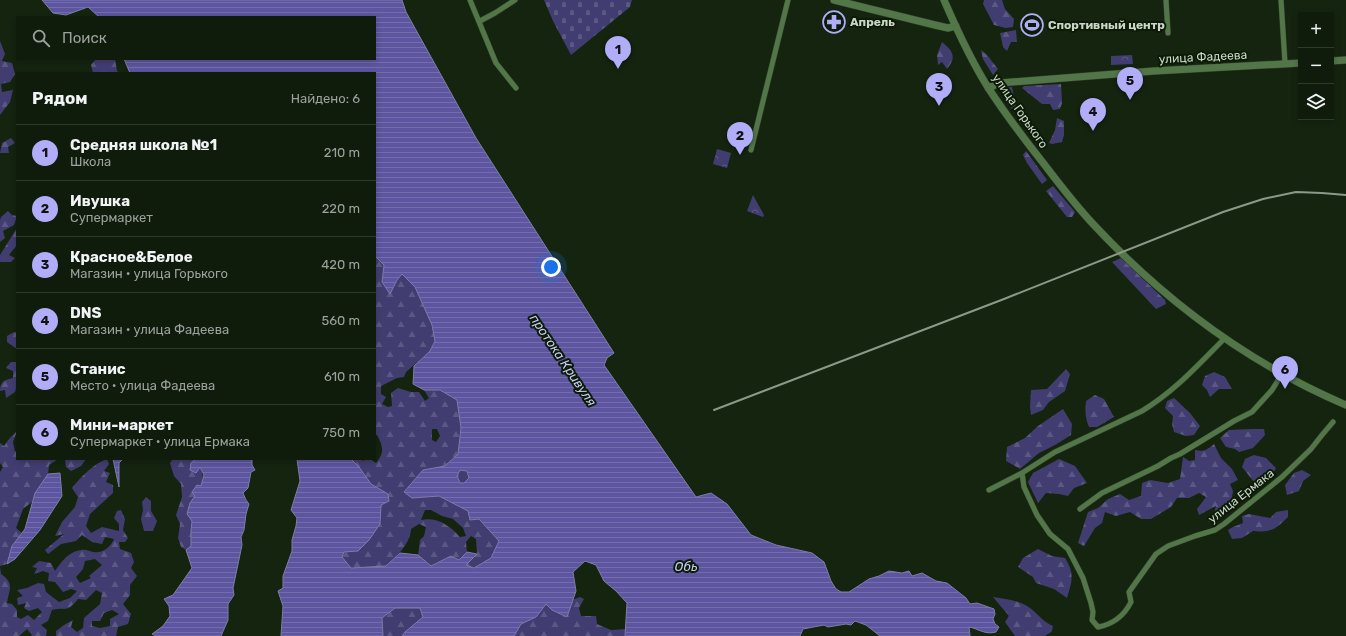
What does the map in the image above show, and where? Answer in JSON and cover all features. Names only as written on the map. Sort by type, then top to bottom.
[{"type":"street","points":[[470,0],[480,21],[496,63],[516,88]]},
{"type":"street","points":[[480,21],[496,13],[515,0]]},
{"type":"street","points":[[751,150],[788,0]]},
{"type":"street","points":[[834,0],[948,28],[956,26]]},
{"type":"street","name":"улица Горького","points":[[944,0],[988,88],[1010,121],[1093,224],[1144,274],[1225,338],[1256,359],[1282,374],[1346,405]]},
{"type":"street","points":[[1166,0],[1168,33]]},
{"type":"street","points":[[1281,0],[1285,64]]},
{"type":"street","points":[[1334,61],[1346,60]]},
{"type":"street","name":"улица Фадеева","points":[[988,88],[1000,83],[1154,71],[1298,63]]},
{"type":"street","points":[[989,490],[1022,473],[1055,452],[1142,411],[1156,402],[1187,377],[1225,338]]},
{"type":"street","points":[[1080,509],[1102,493],[1158,466],[1252,412],[1272,390],[1282,374]]},
{"type":"street","name":"улица Ермака","points":[[1022,473],[1024,487],[1037,515],[1050,534],[1068,548],[1083,578],[1094,612],[1092,620],[1098,627],[1105,626],[1119,619],[1126,611],[1131,602],[1129,592],[1156,554],[1168,546],[1215,530],[1224,524],[1282,477],[1311,449],[1322,434],[1334,422]]},
{"type":"green space","points":[[544,0],[632,0],[630,7],[571,55]]},
{"type":"green space","points":[[984,0],[1002,0],[1005,9],[1014,19],[1013,27],[1006,28],[994,25],[983,4]]},
{"type":"green space","points":[[1016,30],[1017,42],[1011,42],[1007,51],[1003,47],[1000,33]]},
{"type":"green space","points":[[0,41],[5,54],[2,61],[12,63],[15,74],[10,82],[1,84],[2,92],[13,90],[10,102],[0,115]]},
{"type":"green space","points":[[942,42],[949,48],[953,58],[947,69],[942,62],[938,65],[937,55]]},
{"type":"green space","points":[[981,50],[998,69],[993,75],[983,59]]},
{"type":"green space","points":[[1132,55],[1133,64],[1111,65],[1111,56]]},
{"type":"green space","points":[[95,60],[115,60],[118,72],[93,72],[91,65]]},
{"type":"green space","points":[[1061,84],[1062,103],[1060,109],[1053,110],[1050,104],[1042,104],[1022,88],[1024,86]]},
{"type":"green space","points":[[1012,87],[1016,107],[1013,110],[1004,99],[1005,88]]},
{"type":"green space","points":[[1057,118],[1064,121],[1064,135],[1062,142],[1052,144],[1049,143],[1055,130]]},
{"type":"green space","points":[[11,138],[15,143],[8,147],[9,153],[0,153],[2,143]]},
{"type":"green space","points":[[717,149],[731,153],[727,168],[713,164]]},
{"type":"green space","points":[[1026,151],[1047,180],[1042,184],[1023,155]]},
{"type":"green space","points":[[1053,186],[1075,212],[1072,217],[1067,217],[1046,191]]},
{"type":"green space","points":[[753,195],[764,215],[763,217],[747,211]]},
{"type":"green space","points":[[8,211],[12,215],[16,216],[16,219],[14,225],[3,231],[5,238],[0,242],[0,220],[1,217]]},
{"type":"green space","points":[[16,230],[16,246],[9,255],[15,258],[11,262],[0,262],[0,255]]},
{"type":"green space","points":[[376,257],[384,265],[382,282],[390,293],[402,274],[415,287],[432,325],[435,341],[430,351],[406,372],[404,377],[397,378],[381,386],[381,394],[386,397],[382,404],[388,407],[392,406],[391,393],[398,388],[411,392],[419,392],[425,401],[429,398],[424,390],[440,390],[458,400],[461,428],[458,454],[445,466],[423,470],[404,492],[412,498],[439,496],[469,511],[470,519],[479,519],[499,541],[491,558],[474,568],[466,565],[477,554],[476,539],[471,536],[466,542],[467,552],[459,560],[451,556],[431,566],[418,555],[420,540],[424,536],[426,527],[419,524],[411,529],[406,545],[386,566],[351,568],[342,557],[344,552],[358,551],[380,524],[381,504],[388,494],[371,484],[352,460],[372,460],[376,463],[382,452],[382,446],[377,435]],"holes":[[[432,429],[437,429],[440,436],[436,442],[432,440]],[[425,510],[431,510],[442,516],[453,519],[463,528],[466,536],[460,537],[452,529],[437,521],[427,519],[421,520]]]},
{"type":"green space","points":[[1121,258],[1165,300],[1166,304],[1156,309],[1112,262]]},
{"type":"green space","points":[[14,332],[16,333],[16,348],[7,342],[7,336]]},
{"type":"green space","points":[[11,362],[16,362],[15,392],[6,398],[5,390],[0,391],[0,388],[2,383],[13,378],[13,371],[6,368]]},
{"type":"green space","points":[[1066,369],[1070,374],[1065,391],[1049,402],[1043,410],[1031,415],[1031,390],[1047,389]]},
{"type":"green space","points":[[1214,372],[1225,377],[1232,389],[1219,389],[1210,397],[1207,390],[1202,385],[1205,376]]},
{"type":"green space","points":[[1095,395],[1104,399],[1114,417],[1097,427],[1089,427],[1085,408],[1086,401]]},
{"type":"green space","points":[[1174,398],[1190,413],[1200,426],[1194,435],[1186,436],[1174,432],[1172,424],[1173,416],[1165,408],[1167,401]]},
{"type":"green space","points":[[1063,409],[1072,424],[1071,435],[1039,453],[1020,469],[1006,461],[1007,447],[1025,438],[1038,426]]},
{"type":"green space","points":[[1264,429],[1265,435],[1253,448],[1239,452],[1235,449],[1226,447],[1220,438],[1229,430]]},
{"type":"green space","points":[[16,432],[13,442],[15,452],[16,450],[16,460],[56,460],[49,465],[48,474],[35,493],[32,502],[23,509],[16,528],[22,533],[12,546],[7,564],[0,566],[0,472],[3,467],[0,463],[0,443],[4,446]]},
{"type":"green space","points":[[1214,444],[1221,458],[1232,469],[1238,480],[1230,484],[1233,491],[1232,497],[1236,502],[1217,522],[1208,522],[1214,514],[1216,506],[1199,515],[1197,509],[1206,497],[1199,493],[1189,498],[1177,498],[1171,507],[1151,519],[1141,519],[1130,512],[1116,516],[1105,512],[1102,523],[1095,528],[1084,546],[1078,543],[1088,512],[1098,508],[1108,499],[1120,494],[1129,500],[1141,496],[1142,483],[1150,480],[1168,483],[1180,479],[1183,457],[1189,461],[1195,460],[1195,450],[1205,450]]},
{"type":"green space","points":[[1254,455],[1266,458],[1276,468],[1270,479],[1258,487],[1242,467],[1245,459]]},
{"type":"green space","points":[[1059,459],[1075,466],[1087,483],[1074,488],[1068,496],[1046,493],[1038,503],[1028,482],[1033,473]]},
{"type":"green space","points":[[65,460],[85,460],[81,466],[71,471],[66,467]]},
{"type":"green space","points":[[107,460],[109,464],[104,471],[110,473],[106,482],[113,485],[113,493],[90,514],[86,526],[91,533],[102,527],[119,531],[119,524],[114,518],[117,511],[121,510],[125,519],[123,530],[128,538],[125,542],[119,542],[120,549],[131,553],[134,562],[131,568],[137,576],[130,585],[130,595],[123,604],[131,614],[128,624],[118,627],[116,636],[56,636],[56,631],[73,620],[71,627],[77,632],[83,628],[84,618],[100,604],[102,593],[96,590],[86,600],[78,599],[74,604],[66,609],[52,610],[48,621],[41,625],[47,630],[46,636],[31,636],[32,635],[27,629],[19,636],[0,636],[0,567],[1,574],[10,584],[7,603],[12,604],[17,610],[17,617],[21,619],[28,615],[34,620],[42,612],[38,608],[29,611],[24,608],[26,603],[18,605],[17,598],[23,596],[17,590],[27,588],[38,583],[44,584],[46,592],[59,602],[70,598],[77,591],[71,589],[63,592],[55,582],[48,581],[49,573],[43,571],[34,574],[37,568],[32,567],[39,561],[51,563],[55,571],[63,560],[76,551],[87,550],[100,552],[106,549],[113,542],[114,539],[105,537],[102,544],[92,542],[82,535],[76,541],[61,544],[48,554],[45,550],[64,534],[55,536],[62,522],[75,507],[78,497],[72,488],[97,464]],"holes":[[[95,559],[102,565],[89,576],[91,578],[80,583],[76,577],[83,569],[85,561]],[[112,610],[119,614],[110,619],[110,626],[100,628],[92,626],[92,621],[100,621],[104,613]]]},
{"type":"green space","points":[[172,460],[195,460],[191,463],[200,467],[203,477],[201,486],[190,504],[192,521],[191,546],[186,550],[181,547],[178,538],[180,524],[176,515],[182,497],[181,484],[174,476],[170,463]]},
{"type":"green space","points":[[460,470],[467,471],[469,478],[464,483],[460,483],[457,476]]},
{"type":"green space","points":[[1302,470],[1311,475],[1303,481],[1299,491],[1287,495],[1285,485],[1294,473]]},
{"type":"green space","points":[[146,497],[151,501],[151,511],[157,521],[153,531],[144,531],[141,519],[143,510],[142,502]]},
{"type":"green space","points":[[1288,510],[1288,517],[1280,525],[1269,531],[1253,531],[1242,538],[1232,539],[1228,530],[1243,523],[1242,516],[1249,514],[1270,518],[1276,512]]},
{"type":"green space","points":[[1038,549],[1052,556],[1065,558],[1072,578],[1067,598],[1054,589],[1036,583],[1033,577],[1018,567],[1023,558]]},
{"type":"green space","points":[[580,597],[584,599],[579,608],[581,616],[596,616],[597,624],[611,630],[626,629],[625,636],[514,636],[521,624],[536,617],[546,603],[552,610],[567,617],[572,600]]},
{"type":"green space","points":[[993,597],[1012,600],[1026,605],[1053,626],[1052,631],[1045,636],[1015,636],[1005,622],[1009,616]]},
{"type":"green space","points":[[395,608],[420,608],[424,617],[402,636],[383,636],[382,618]]},
{"type":"water","name":"Обь","points":[[42,0],[402,0],[406,12],[476,138],[614,353],[607,358],[604,365],[696,497],[711,493],[727,504],[751,535],[776,545],[812,553],[824,562],[831,581],[836,589],[841,592],[849,592],[869,579],[889,571],[902,573],[909,571],[912,576],[922,573],[936,581],[947,583],[966,598],[970,604],[977,603],[994,609],[995,614],[993,619],[995,624],[999,627],[996,632],[985,632],[969,627],[970,636],[880,636],[866,625],[855,621],[851,625],[846,624],[828,627],[824,625],[803,629],[800,636],[625,636],[627,603],[604,581],[596,565],[585,561],[573,572],[576,591],[567,617],[552,610],[546,604],[536,617],[521,624],[514,636],[402,636],[423,617],[420,608],[395,608],[382,618],[383,636],[281,636],[283,606],[278,591],[283,588],[283,576],[292,551],[292,540],[296,526],[297,518],[291,510],[300,481],[297,460],[352,460],[371,484],[388,494],[389,501],[381,505],[380,524],[369,540],[358,551],[344,552],[342,557],[351,568],[386,566],[400,553],[418,555],[431,566],[451,556],[459,560],[467,552],[477,554],[466,565],[474,568],[491,558],[499,541],[479,519],[470,520],[468,511],[439,496],[412,498],[404,492],[423,470],[445,466],[458,454],[461,428],[457,400],[440,390],[424,390],[413,384],[414,366],[430,351],[435,341],[432,325],[415,287],[402,274],[397,280],[390,294],[382,282],[384,265],[376,257],[376,72],[130,72],[124,60],[376,60],[376,16],[98,16],[88,7],[66,15],[53,13]],"holes":[[[460,470],[467,471],[469,478],[464,483],[460,483],[457,476]]]},
{"type":"water","points":[[113,460],[122,460],[119,463],[119,487]]},
{"type":"water","points":[[195,460],[252,460],[252,465],[255,470],[251,472],[248,488],[243,493],[249,504],[244,530],[241,537],[242,545],[233,588],[234,595],[228,604],[228,620],[221,636],[156,636],[152,634],[163,626],[170,616],[169,606],[164,599],[173,595],[192,568],[186,550],[191,546],[192,521],[187,514],[190,503],[195,496],[192,492],[197,485],[201,486],[204,475],[200,467],[196,473],[190,470],[191,463]]},
{"type":"water","points":[[60,473],[62,496],[40,530],[15,559],[7,564],[12,546],[25,529],[35,493],[48,474]]},
{"type":"railway","points":[[714,410],[1004,299],[1223,212],[1263,199],[1296,192],[1346,195]]},
{"type":"place","name":"Апрель","points":[[834,22]]},
{"type":"place","name":"Спортивный центр","points":[[1032,25]]},
{"type":"place","name":"Средняя школа №1","points":[[618,69]]},
{"type":"place","name":"Станис","points":[[1130,100]]},
{"type":"place","name":"Красное&Белое","points":[[939,106]]},
{"type":"place","name":"DNS","points":[[1093,131]]},
{"type":"place","name":"Ивушка","points":[[740,155]]},
{"type":"place","name":"Мини-маркет","points":[[1285,389]]},
{"type":"water label","name":"протока Кривуля","points":[[563,360]]}]
